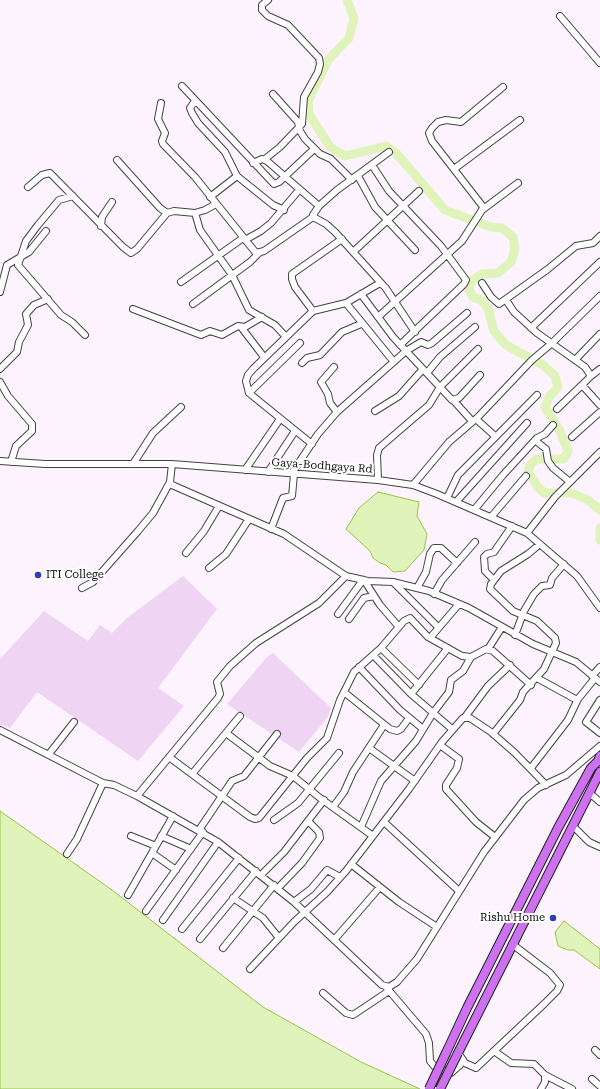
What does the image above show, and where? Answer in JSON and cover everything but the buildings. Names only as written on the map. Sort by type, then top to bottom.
[{"type":"main road","points":[[440,1089],[459,1056],[462,1043],[589,795],[600,772],[599,758]]},
{"type":"main road","points":[[428,1089],[558,828],[591,768],[599,758]]},
{"type":"street","points":[[253,163],[264,159],[280,147],[300,127],[304,97],[318,72],[320,61],[288,25],[268,16],[262,10],[262,5],[268,0]]},
{"type":"street","points":[[560,16],[600,63]]},
{"type":"street","points":[[182,86],[274,184],[284,177],[314,149]]},
{"type":"street","points":[[484,208],[432,141],[429,133],[432,128],[442,121],[461,122],[503,87]]},
{"type":"street","points":[[273,94],[298,122],[301,135],[314,149],[331,160],[352,180]]},
{"type":"street","points":[[195,101],[190,108],[192,113],[225,152],[237,176],[273,205],[284,210]]},
{"type":"street","points":[[162,103],[158,119],[165,132],[162,141],[163,144],[195,177],[244,239],[258,254]]},
{"type":"street","points":[[454,169],[520,120]]},
{"type":"street","points":[[194,304],[250,262],[258,254],[313,217],[319,206],[337,190],[389,152]]},
{"type":"street","points":[[264,159],[319,206]]},
{"type":"street","points":[[117,160],[160,208],[167,213]]},
{"type":"street","points":[[372,165],[386,187],[402,206],[447,254],[465,278],[466,283],[400,345]]},
{"type":"street","points":[[28,187],[38,177],[48,172],[126,251],[131,253],[137,249],[167,213],[174,211],[195,213],[216,204]]},
{"type":"street","points":[[210,197],[237,176]]},
{"type":"street","points":[[358,176],[375,207],[415,250]]},
{"type":"street","points":[[378,317],[462,242],[478,215],[484,208],[518,183]]},
{"type":"street","points":[[181,282],[218,255],[267,227],[284,210],[299,190]]},
{"type":"street","points":[[353,252],[419,190]]},
{"type":"street","points":[[73,196],[61,199],[51,209],[28,239],[19,268],[62,315],[86,335]]},
{"type":"street","points":[[101,226],[102,217],[112,202]]},
{"type":"street","points":[[195,213],[200,230],[232,275],[249,310],[275,325],[286,337]]},
{"type":"street","points":[[313,217],[326,224],[342,239],[382,284],[415,332]]},
{"type":"street","points":[[0,292],[7,264],[29,252],[46,231]]},
{"type":"street","points":[[482,283],[497,303],[506,300],[576,246],[593,243],[600,236]]},
{"type":"street","points":[[313,311],[295,287],[292,274],[342,239]]},
{"type":"street","points":[[531,328],[600,262]]},
{"type":"street","points":[[312,444],[250,393],[246,385],[248,375],[264,357],[313,311],[346,303],[377,284],[382,284]]},
{"type":"street","points":[[361,294],[400,345],[450,399],[495,436]]},
{"type":"street","points":[[413,485],[443,448],[474,420],[532,360],[551,344],[600,296]]},
{"type":"street","points":[[2,364],[17,352],[19,342],[27,328],[28,323],[26,314],[34,305],[48,298]]},
{"type":"street","points":[[506,300],[514,312],[531,328],[551,344],[585,367],[591,376]]},
{"type":"street","points":[[346,303],[361,324],[394,362]]},
{"type":"street","points":[[133,309],[198,334],[210,332],[222,335],[238,326],[245,327],[262,317]]},
{"type":"street","points":[[271,529],[283,498],[292,496],[293,474],[312,444],[337,412],[406,352],[421,342],[428,345],[432,344],[467,313]]},
{"type":"street","points":[[302,363],[307,358],[320,355],[344,331],[361,324]]},
{"type":"street","points":[[241,327],[264,357]]},
{"type":"street","points":[[375,411],[398,396],[475,327]]},
{"type":"street","points":[[575,360],[600,334]]},
{"type":"street","points":[[250,393],[300,343]]},
{"type":"street","points":[[378,480],[377,455],[379,448],[429,405],[440,387],[478,349]]},
{"type":"street","points":[[334,367],[320,382],[330,403],[337,412]]},
{"type":"street","points":[[557,409],[600,369]]},
{"type":"street","points":[[454,401],[459,398],[480,375]]},
{"type":"street","points":[[582,385],[600,405]]},
{"type":"street","points":[[1,386],[32,424],[32,431],[16,446],[11,462]]},
{"type":"street","points":[[447,498],[458,476],[536,395]]},
{"type":"street","points":[[133,464],[153,433],[181,407]]},
{"type":"street","points":[[572,437],[600,412]]},
{"type":"street","points":[[245,470],[280,419]]},
{"type":"street","points":[[456,502],[526,423]]},
{"type":"street","points":[[474,510],[499,478],[553,425]]},
{"type":"street","points":[[268,472],[296,431]]},
{"type":"street","points":[[536,441],[546,449],[548,458],[555,470],[570,482]]},
{"type":"street","points":[[527,533],[562,489],[600,452]]},
{"type":"street","name":"Gaya-Bodhgaya Rd","points":[[0,461],[84,465],[172,464],[378,480],[413,485],[447,498],[527,533],[581,580],[600,607]]},
{"type":"street","points":[[82,588],[93,582],[138,531],[152,512],[170,482],[172,464]]},
{"type":"street","points":[[491,517],[526,476]]},
{"type":"street","points":[[170,482],[219,506],[292,538],[346,576],[364,580],[393,582],[417,588],[459,604],[538,646],[576,662],[596,679]]},
{"type":"street","points":[[186,553],[207,526],[219,506]]},
{"type":"street","points":[[209,568],[226,554],[249,519]]},
{"type":"street","points":[[494,580],[485,571],[484,557],[487,554],[494,552],[512,526]]},
{"type":"street","points":[[434,594],[442,580],[475,542]]},
{"type":"street","points":[[493,734],[520,700],[523,692],[537,678],[553,652],[556,643],[555,638],[535,620],[510,609],[490,589],[494,580],[504,568],[528,554],[540,544]]},
{"type":"street","points":[[417,588],[426,572],[430,554],[434,548],[441,548],[457,562]]},
{"type":"street","points":[[516,635],[522,615],[539,588],[544,585],[550,585],[552,578],[564,564]]},
{"type":"street","points":[[137,796],[218,698],[220,694],[217,682],[230,666],[256,644],[316,606],[346,576]]},
{"type":"street","points":[[364,580],[374,596],[399,627]]},
{"type":"street","points":[[338,614],[364,580]]},
{"type":"street","points":[[393,582],[438,627]]},
{"type":"street","points":[[349,620],[364,598],[374,596]]},
{"type":"street","points":[[430,638],[459,604]]},
{"type":"street","points":[[169,757],[222,797],[252,818],[256,819],[307,758],[328,738],[332,720],[352,675],[381,648],[399,627],[410,618],[421,631],[430,638],[462,656],[471,657],[488,649],[502,627]]},
{"type":"street","points":[[381,648],[419,685]]},
{"type":"street","points":[[411,694],[448,648]]},
{"type":"street","points":[[488,649],[510,665],[531,685]]},
{"type":"street","points":[[373,655],[411,694],[452,729]]},
{"type":"street","points":[[361,827],[377,789],[393,767],[412,746],[433,713],[449,692],[451,680],[463,671],[471,657]]},
{"type":"street","points":[[250,969],[340,877],[384,822],[452,729],[465,717],[488,686],[510,665]]},
{"type":"street","points":[[530,768],[568,720],[577,700],[596,679],[600,666]]},
{"type":"street","points":[[359,667],[409,718],[424,729]]},
{"type":"street","points":[[537,678],[577,700]]},
{"type":"street","points":[[344,692],[390,730],[397,731],[403,727],[409,718]]},
{"type":"street","points":[[600,700],[586,722],[600,733]]},
{"type":"street","points":[[192,774],[240,716]]},
{"type":"street","points":[[465,717],[475,720],[493,734],[546,785]]},
{"type":"street","points":[[49,754],[74,722]]},
{"type":"street","points":[[332,807],[344,792],[353,772],[384,725]]},
{"type":"street","points":[[0,730],[103,783],[114,785],[137,796],[218,842],[256,870],[306,912],[387,989],[426,1034],[429,1043],[430,1061],[435,1067],[451,1073],[460,1065],[459,1056]]},
{"type":"street","points":[[226,733],[274,768],[293,776],[332,807],[373,836]]},
{"type":"street","points":[[146,911],[191,849],[232,781],[244,776],[276,734]]},
{"type":"street","points":[[440,745],[459,759],[457,768],[446,785],[446,790],[476,822],[495,837]]},
{"type":"street","points":[[323,993],[346,1013],[353,1015],[389,987],[398,982],[410,968],[495,837],[529,795],[566,775],[600,746]]},
{"type":"street","points":[[369,748],[393,767],[415,781]]},
{"type":"street","points":[[274,820],[298,803],[339,753]]},
{"type":"street","points":[[67,854],[80,835],[103,783]]},
{"type":"street","points":[[589,795],[593,796],[600,802]]},
{"type":"street","points":[[261,875],[284,852],[324,800]]},
{"type":"street","points":[[128,895],[173,816]]},
{"type":"street","points":[[223,948],[252,912],[302,863],[320,838],[319,832],[308,821]]},
{"type":"street","points":[[384,822],[459,891]]},
{"type":"street","points":[[572,826],[589,842],[600,847]]},
{"type":"street","points":[[131,836],[156,846]]},
{"type":"street","points":[[161,836],[191,849]]},
{"type":"street","points":[[163,920],[218,842]]},
{"type":"street","points":[[152,853],[176,870]]},
{"type":"street","points":[[182,929],[239,858]]},
{"type":"street","points":[[351,864],[405,907],[437,927]]},
{"type":"street","points":[[200,939],[256,870]]},
{"type":"street","points":[[294,902],[311,889],[327,870],[340,877]]},
{"type":"street","points":[[334,940],[380,887]]},
{"type":"street","points":[[233,898],[266,921],[271,931],[279,938]]},
{"type":"street","points":[[459,1056],[465,1063],[476,1068],[544,1004],[557,991],[560,985],[550,973],[512,944]]},
{"type":"street","points":[[595,1050],[600,1055]]},
{"type":"street","points":[[494,1051],[511,1063],[534,1064],[545,1075],[572,1089]]},
{"type":"street","points":[[541,1089],[545,1082],[545,1075]]},
{"type":"street","points":[[592,1079],[600,1086]]},
{"type":"shaded area","points":[[378,492],[419,502],[417,516],[427,534],[424,550],[405,571],[393,572],[386,565],[380,563],[373,558],[370,551],[346,529],[359,508]]},
{"type":"shaded area","points":[[183,576],[217,609],[158,688],[184,706],[138,761],[37,692],[10,728],[0,724],[0,659],[44,611],[88,641],[100,625],[112,633],[127,618]]},
{"type":"shaded area","points":[[273,653],[331,708],[328,717],[299,752],[227,704],[267,657]]},
{"type":"shaded area","points":[[0,811],[112,890],[263,1007],[361,1062],[420,1089],[0,1089]]},
{"type":"shaded area","points":[[564,921],[600,949],[600,969],[574,950],[568,950],[558,946],[555,932]]},
{"type":"waterway","points":[[347,0],[354,18],[349,38],[328,60],[308,101],[309,114],[330,147],[345,156],[386,146],[396,153],[445,210],[491,227],[502,228],[513,237],[515,249],[511,262],[498,273],[482,274],[471,281],[469,290],[473,297],[481,300],[488,308],[494,331],[506,345],[543,365],[555,376],[558,387],[549,397],[545,407],[560,431],[568,451],[564,459],[537,459],[531,464],[528,471],[537,486],[544,493],[572,493],[588,500],[600,510]]},
{"type":"waterway","points":[[600,528],[600,540]]},
{"type":"place","name":"ITI College","points":[[38,575]]},
{"type":"place","name":"Rishu Home","points":[[553,918]]}]
